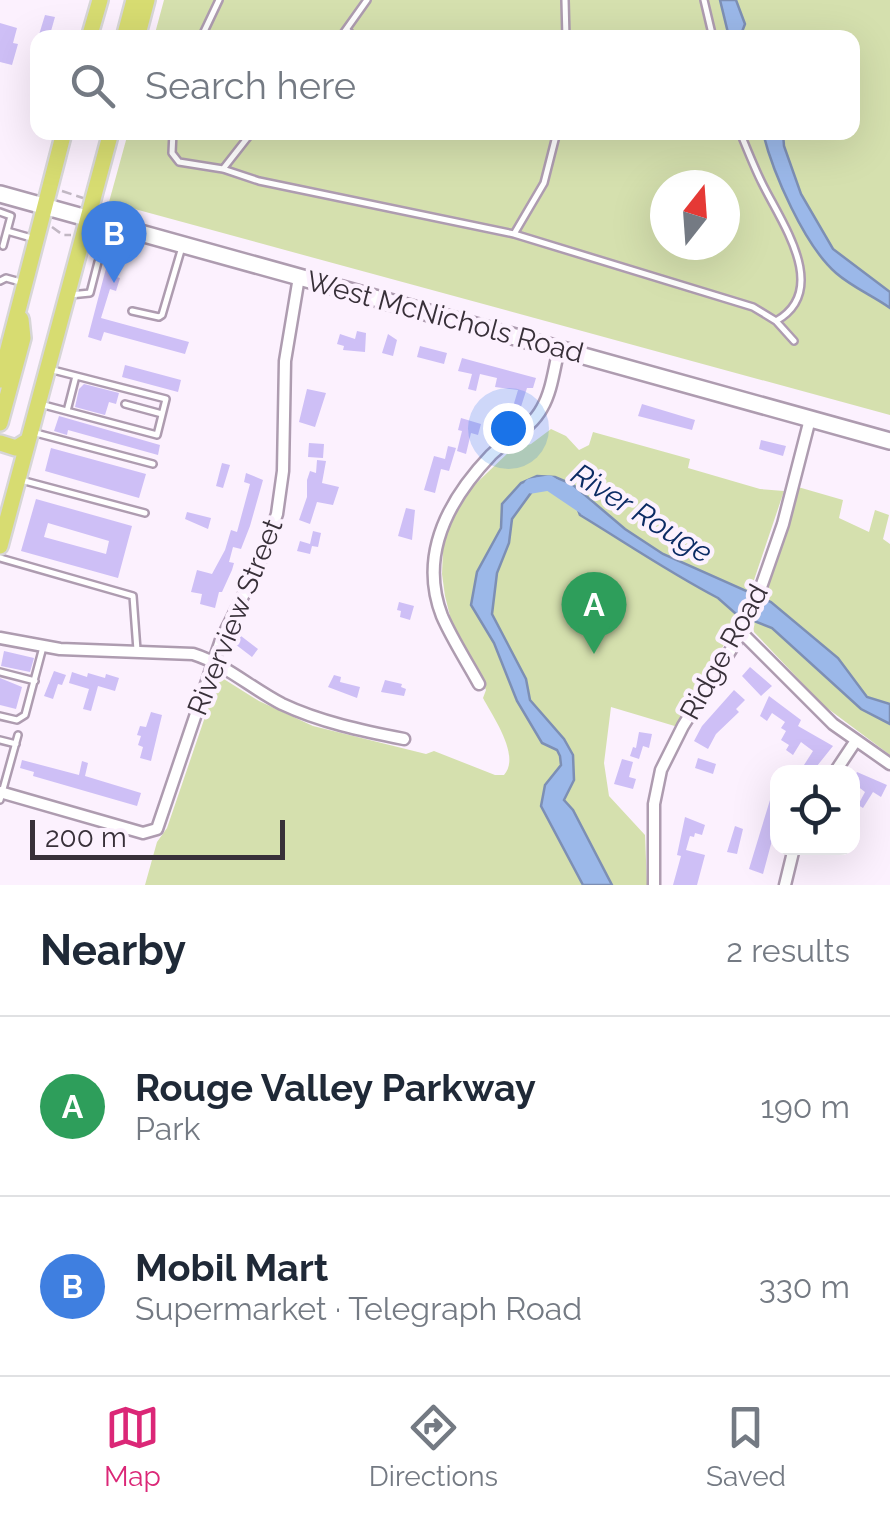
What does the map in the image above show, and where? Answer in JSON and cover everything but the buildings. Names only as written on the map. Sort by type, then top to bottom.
[{"type":"main road","points":[[91,30],[100,0]]},
{"type":"main road","points":[[126,30],[134,0]]},
{"type":"main road","points":[[139,30],[147,0]]},
{"type":"main road","points":[[0,380],[62,140]]},
{"type":"main road","points":[[0,546],[107,140]]},
{"type":"main road","name":"West McNichols Road","points":[[0,194],[890,441]]},
{"type":"main road","points":[[0,423],[23,338],[20,310]]},
{"type":"main road","points":[[0,443],[16,448],[28,436]]},
{"type":"street","name":"Riverview Street","points":[[1,795],[154,832],[214,660],[260,564],[277,514],[284,471],[285,361],[299,277]]},
{"type":"street","points":[[479,684],[446,625],[437,598],[440,528],[446,513],[480,466],[540,413],[559,349]]},
{"type":"street","name":"Ridge Road","points":[[654,885],[654,804],[662,770],[761,588],[783,524],[810,419]]},
{"type":"street","points":[[742,629],[832,724],[890,764]]},
{"type":"street","points":[[0,638],[86,651],[193,654],[214,660],[284,704],[347,726],[404,739]]},
{"type":"street","points":[[840,765],[856,742]]},
{"type":"street","points":[[785,885],[792,855]]},
{"type":"lane","points":[[205,30],[219,0]]},
{"type":"lane","points":[[347,30],[367,0]]},
{"type":"lane","points":[[566,0],[566,30]]},
{"type":"lane","points":[[704,0],[711,30]]},
{"type":"lane","points":[[173,140],[172,153],[179,162],[223,168],[259,181],[514,234],[753,307],[776,320],[794,341]]},
{"type":"lane","points":[[223,168],[246,140]]},
{"type":"lane","points":[[514,234],[544,183],[555,140]]},
{"type":"lane","points":[[744,140],[800,258],[798,298],[791,312],[776,320]]},
{"type":"lane","points":[[0,212],[11,216],[2,243]]},
{"type":"lane","points":[[67,295],[90,293],[112,225]]},
{"type":"lane","points":[[107,250],[125,255],[132,231]]},
{"type":"lane","points":[[6,232],[38,240]]},
{"type":"lane","points":[[132,310],[162,315],[183,244]]},
{"type":"lane","points":[[78,256],[98,262]]},
{"type":"lane","points":[[0,281],[6,278],[26,284]]},
{"type":"lane","points":[[37,404],[157,435],[166,399],[47,368]]},
{"type":"lane","points":[[66,412],[76,376]]},
{"type":"lane","points":[[125,404],[162,414]]},
{"type":"lane","points":[[28,436],[154,464]]},
{"type":"lane","points":[[18,479],[144,513]]},
{"type":"lane","points":[[0,558],[133,596],[137,650]]},
{"type":"lane","points":[[0,716],[18,720],[25,715],[43,646]]},
{"type":"lane","points":[[0,672],[34,681]]},
{"type":"lane","points":[[1,795],[18,736]]},
{"type":"lane","points":[[0,740],[16,744]]},
{"type":"path","points":[[61,190],[84,198]]},
{"type":"path","points":[[50,227],[63,235],[74,235]]},
{"type":"green space","points":[[164,0],[890,0],[890,415],[109,202],[126,140],[860,140],[860,30],[156,30]]},
{"type":"green space","points":[[551,429],[566,436],[579,450],[589,445],[593,432],[690,459],[688,468],[760,489],[784,491],[735,625],[678,727],[611,707],[604,763],[609,796],[645,835],[647,885],[145,885],[157,842],[167,828],[219,676],[259,701],[313,726],[426,754],[434,751],[504,775],[509,758],[507,747],[483,698],[486,690],[451,620],[445,596],[444,526],[465,494],[511,450],[531,444]]},
{"type":"green space","points":[[798,487],[843,500],[839,518],[869,532],[875,510],[889,515],[883,539],[890,544],[890,755],[823,705],[754,632],[753,624]]},
{"type":"water","points":[[720,0],[736,0],[745,24],[743,30],[727,30]]},
{"type":"water","points":[[765,140],[784,140],[801,194],[833,249],[890,292],[890,308],[849,283],[824,261],[801,227]]},
{"type":"water","points":[[537,476],[555,477],[572,484],[625,529],[663,554],[771,602],[838,658],[867,697],[890,704],[890,724],[861,709],[772,628],[736,614],[718,598],[580,515],[566,488],[555,484],[536,486],[512,519],[509,543],[497,573],[492,614],[526,679],[530,700],[573,755],[574,780],[564,800],[612,885],[583,885],[541,806],[545,785],[561,765],[560,756],[557,750],[542,743],[517,701],[494,643],[471,605],[477,572],[501,528],[502,504],[521,483]]},
{"type":"waterway","name":"River Rouge","points":[[531,486],[549,483],[589,510]]},
{"type":"place","name":"Mobil Mart","points":[[114,283]]},
{"type":"place","name":"Rouge Valley Parkway","points":[[594,654]]}]
